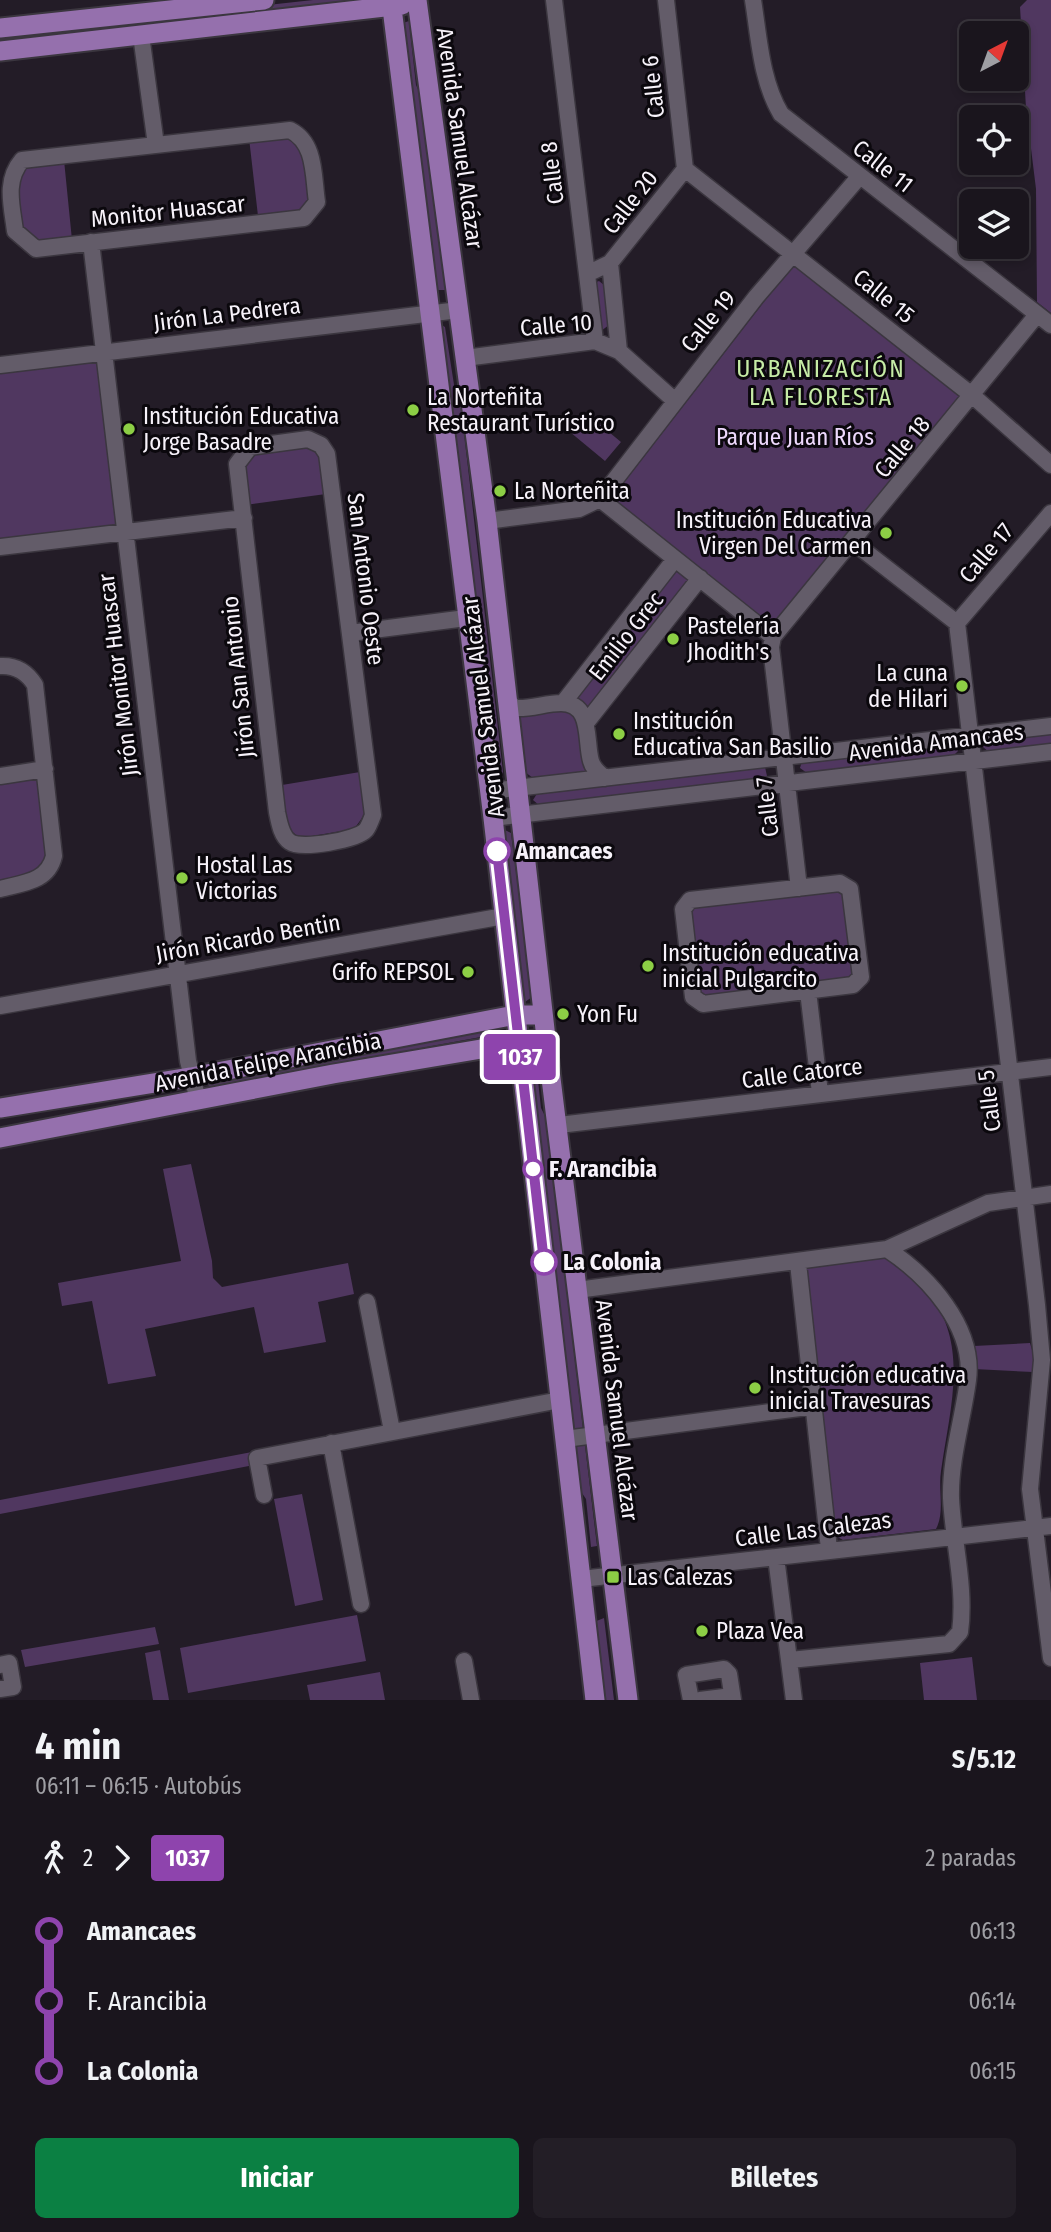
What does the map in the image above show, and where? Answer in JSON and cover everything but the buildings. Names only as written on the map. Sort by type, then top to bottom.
[{"type":"main road","points":[[0,28],[264,0]]},
{"type":"main road","points":[[0,51],[417,1]]},
{"type":"main road","name":"Avenida Samuel Alcázar","points":[[417,1],[486,521],[543,1014],[628,1700]]},
{"type":"main road","name":"Avenida Samuel Alcázar","points":[[391,3],[466,618],[490,792],[596,1700]]},
{"type":"main road","name":"Avenida Felipe Arancibia","points":[[0,1108],[191,1077],[515,1015],[543,1014]]},
{"type":"main road","name":"Avenida Felipe Arancibia","points":[[0,1138],[546,1038]]},
{"type":"street","name":"Calle 8","points":[[554,0],[595,341]]},
{"type":"street","name":"Calle 6","points":[[666,0],[685,169]]},
{"type":"street","name":"Calle 11","points":[[753,0],[762,55],[774,103],[791,122],[1051,326]]},
{"type":"street","points":[[141,35],[156,145]]},
{"type":"street","name":"Monitor Huascar","points":[[290,130],[302,136],[309,145],[317,202],[304,218],[91,243],[36,249],[15,231],[9,181],[13,170],[22,160],[290,130]]},
{"type":"street","name":"Calle 20","points":[[587,274],[610,263],[685,169]]},
{"type":"street","name":"Calle 15","points":[[685,169],[973,396],[1051,465]]},
{"type":"street","name":"Calle 19","points":[[600,499],[674,400],[793,253],[859,177]]},
{"type":"street","name":"Jirón Monitor Huascar","points":[[91,243],[178,974],[191,1077],[198,1100]]},
{"type":"street","name":"Calle 20","points":[[610,263],[619,351]]},
{"type":"street","name":"Jirón La Pedrera","points":[[0,365],[459,310]]},
{"type":"street","name":"Calle 18","points":[[773,638],[1036,316]]},
{"type":"street","name":"Calle 10","points":[[465,358],[595,341],[619,351],[674,400]]},
{"type":"street","name":"San Antonio Oeste","points":[[237,464],[250,447],[259,444],[309,439],[321,445],[327,454],[373,815]]},
{"type":"street","name":"Jirón San Antonio","points":[[237,464],[281,830],[290,842],[302,846],[329,842],[358,836],[367,829],[373,815]]},
{"type":"street","points":[[486,521],[579,509],[600,499],[773,638]]},
{"type":"street","name":"Calle 17","points":[[957,623],[1051,513]]},
{"type":"street","points":[[0,547],[244,518]]},
{"type":"street","points":[[853,542],[957,623]]},
{"type":"street","name":"Emilio Grec","points":[[563,702],[676,559]]},
{"type":"street","name":"Emilio Grec","points":[[586,723],[701,578]]},
{"type":"street","points":[[350,633],[466,618]]},
{"type":"street","name":"Calle 5","points":[[957,623],[1024,1198],[1044,1304],[1044,1410],[1030,1489],[1051,1658]]},
{"type":"street","name":"Calle 7","points":[[773,638],[771,647],[799,888]]},
{"type":"street","points":[[0,666],[18,668],[29,676],[35,685],[54,856],[48,872],[40,878],[0,889]]},
{"type":"street","points":[[507,702],[524,708],[563,702],[582,713],[586,723],[591,762],[605,778]]},
{"type":"street","name":"Avenida Amancaes","points":[[490,792],[1051,726]]},
{"type":"street","name":"Avenida Amancaes","points":[[493,818],[1051,752]]},
{"type":"street","points":[[0,776],[45,769]]},
{"type":"street","points":[[840,883],[850,889],[860,977],[853,985],[808,990],[703,1004],[694,997],[683,909],[690,900],[840,883]]},
{"type":"street","name":"Jirón Ricardo Bentin","points":[[0,1006],[503,916]]},
{"type":"street","points":[[808,990],[820,1093]]},
{"type":"street","name":"Calle Catorce","points":[[558,1125],[1051,1067]]},
{"type":"street","points":[[577,1290],[799,1263],[887,1249],[988,1203],[1051,1194]]},
{"type":"street","points":[[790,1660],[949,1644],[956,1639],[961,1624],[951,1495],[968,1380],[965,1350],[953,1319],[930,1284],[911,1264],[887,1249]]},
{"type":"street","points":[[799,1263],[829,1549]]},
{"type":"street","points":[[367,1302],[392,1432]]},
{"type":"street","points":[[264,1495],[257,1458],[560,1400]]},
{"type":"street","points":[[565,1439],[815,1406]]},
{"type":"street","points":[[331,1443],[361,1604]]},
{"type":"street","name":"Calle Las Calezas","points":[[581,1579],[1051,1526]]},
{"type":"street","points":[[776,1557],[794,1700]]},
{"type":"street","points":[[464,1661],[471,1700]]},
{"type":"street","points":[[0,1665],[9,1664],[13,1687],[0,1689]]},
{"type":"street","points":[[691,1700],[686,1675],[724,1669],[729,1674],[733,1698],[700,1700]]},
{"type":"green space","points":[[313,0],[354,0],[354,6],[0,44],[0,34]]},
{"type":"green space","points":[[1027,0],[1051,0],[1051,313],[1037,302],[1036,189],[1029,132],[1029,105],[1026,105],[1025,91],[1029,91],[1029,21],[1021,21],[1020,7]]},
{"type":"green space","points":[[409,21],[446,290],[433,290],[403,23]]},
{"type":"green space","points":[[290,135],[299,139],[312,200],[303,212],[258,216],[249,138]]},
{"type":"green space","points":[[64,160],[72,240],[37,245],[24,238],[12,189],[23,164]]},
{"type":"green space","name":"Parque Juan Ríos","points":[[794,263],[963,394],[777,629],[616,503],[615,494]]},
{"type":"green space","points":[[599,281],[604,285],[609,325],[601,331],[594,283]]},
{"type":"green space","points":[[440,324],[445,327],[455,391],[460,398],[503,772],[501,776],[498,774],[489,716]]},
{"type":"green space","points":[[97,360],[116,524],[112,528],[0,541],[0,370]]},
{"type":"green space","points":[[586,413],[621,442],[605,461],[570,432]]},
{"type":"green space","points":[[302,442],[318,448],[326,494],[245,505],[245,453]]},
{"type":"green space","points":[[674,569],[688,577],[689,581],[589,710],[573,697]]},
{"type":"green space","points":[[562,709],[578,718],[588,771],[533,778],[521,769],[515,716]]},
{"type":"green space","points":[[1051,732],[1051,744],[989,752],[983,747],[987,740]]},
{"type":"green space","points":[[955,744],[958,751],[953,756],[807,773],[800,768],[802,761]]},
{"type":"green space","points":[[765,767],[767,776],[764,779],[540,806],[533,800],[538,792]]},
{"type":"green space","points":[[360,772],[365,814],[354,829],[300,838],[286,827],[276,786]]},
{"type":"green space","points":[[36,777],[40,780],[51,855],[45,869],[0,883],[0,782]]},
{"type":"green space","points":[[503,829],[511,833],[532,997],[525,1002],[522,1001]]},
{"type":"green space","points":[[842,890],[853,979],[701,997],[691,908]]},
{"type":"green space","points":[[501,1027],[497,1034],[211,1087],[206,1084],[209,1081]]},
{"type":"green space","points":[[528,1053],[535,1053],[541,1108],[546,1118],[597,1546],[591,1547],[586,1499],[578,1487]]},
{"type":"green space","points":[[191,1164],[212,1261],[213,1278],[222,1287],[348,1263],[354,1294],[318,1302],[326,1342],[264,1353],[254,1307],[145,1329],[156,1376],[108,1384],[92,1301],[62,1306],[58,1283],[181,1261],[163,1169]]},
{"type":"green space","points":[[891,1258],[930,1295],[950,1336],[954,1380],[940,1478],[939,1522],[936,1529],[843,1540],[834,1535],[806,1266]]},
{"type":"green space","points":[[1030,1343],[1034,1357],[1033,1372],[974,1369],[971,1348],[974,1346]]},
{"type":"green space","points":[[252,1452],[254,1465],[0,1514],[0,1500]]},
{"type":"green space","points":[[302,1494],[323,1600],[295,1606],[274,1499]]},
{"type":"green space","points":[[357,1615],[366,1661],[188,1693],[180,1648]]},
{"type":"green space","points":[[604,1618],[614,1700],[603,1700],[594,1622]]},
{"type":"green space","points":[[155,1627],[159,1644],[25,1667],[21,1650]]},
{"type":"green space","points":[[160,1650],[169,1700],[153,1700],[145,1653]]},
{"type":"green space","points":[[972,1657],[977,1700],[924,1700],[920,1663]]},
{"type":"green space","points":[[380,1672],[385,1700],[310,1700],[307,1685]]},
{"type":"bus line","name":"1037","points":[[497,851],[544,1262]]},
{"type":"place","name":"La Norteñita Restaurant Turístico","points":[[413,410]]},
{"type":"place","name":"Institución Educativa Jorge Basadre","points":[[129,429]]},
{"type":"place","name":"La Norteñita","points":[[500,491]]},
{"type":"place","name":"Institución Educativa Virgen Del Carmen","points":[[886,533]]},
{"type":"place","name":"Pastelería Jhodith's","points":[[673,639]]},
{"type":"place","name":"La cuna de Hilari","points":[[962,686]]},
{"type":"place","name":"Institución Educativa San Basilio","points":[[619,734]]},
{"type":"place","name":"Amancaes","points":[[497,851]]},
{"type":"place","name":"Hostal Las Victorias","points":[[182,878]]},
{"type":"place","name":"Institución educativa inicial Pulgarcito","points":[[648,966]]},
{"type":"place","name":"Grifo REPSOL","points":[[468,972]]},
{"type":"place","name":"Yon Fu","points":[[563,1014]]},
{"type":"place","name":"F. Arancibia","points":[[533,1169]]},
{"type":"place","name":"La Colonia","points":[[544,1262]]},
{"type":"place","name":"Institución educativa inicial Travesuras","points":[[755,1388]]},
{"type":"place","name":"Las Calezas","points":[[613,1577]]},
{"type":"place","name":"Plaza Vea","points":[[702,1631]]},
{"type":"district","name":"URBANIZACIÓN LA FLORESTA","points":[[821,383]]}]
